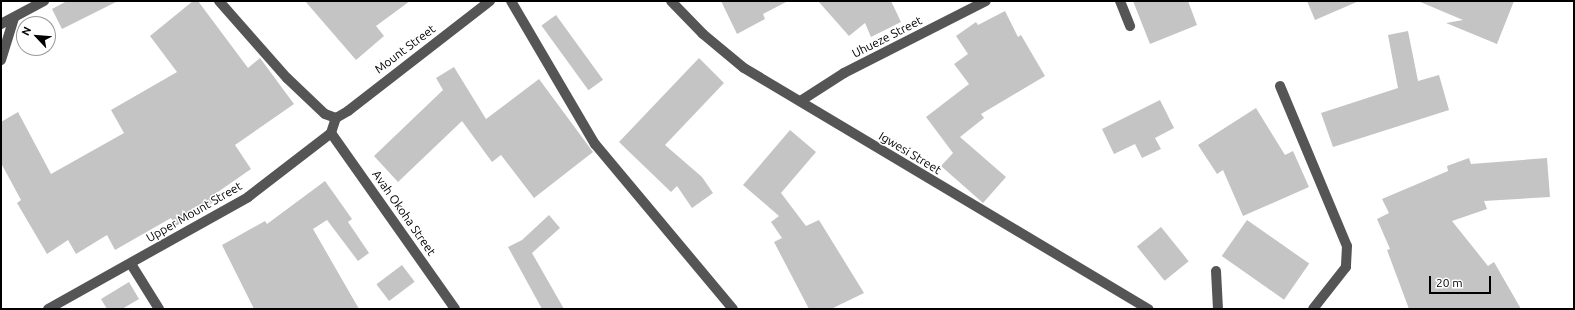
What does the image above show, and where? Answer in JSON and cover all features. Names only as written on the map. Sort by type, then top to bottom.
[{"type":"street","points":[[1,24],[44,1]]},
{"type":"street","points":[[219,1],[287,78],[324,114],[336,118],[331,134]]},
{"type":"street","name":"Mount Street","points":[[336,118],[348,111],[490,1]]},
{"type":"street","points":[[511,1],[595,144],[733,309]]},
{"type":"street","name":"Igwesi Street","points":[[670,1],[702,34],[744,68],[802,100],[865,142],[1149,309]]},
{"type":"street","name":"Uhueze Street","points":[[802,100],[844,73],[986,1]]},
{"type":"street","points":[[1120,1],[1130,26]]},
{"type":"street","points":[[1,60],[14,18]]},
{"type":"street","points":[[1280,86],[1347,246],[1346,266],[1313,309]]},
{"type":"street","name":"Upper Mount Street","points":[[48,309],[132,264],[248,197],[331,134]]},
{"type":"street","name":"Avah Okoha Street","points":[[331,134],[455,309]]},
{"type":"street","points":[[132,264],[159,309]]},
{"type":"street","points":[[1216,271],[1218,309]]},
{"type":"building","points":[[67,1],[118,1],[62,29],[52,9]]},
{"type":"building","points":[[193,1],[198,1],[248,68],[260,58],[294,104],[235,145],[251,169],[215,194],[218,199],[176,226],[171,218],[115,250],[107,235],[76,254],[68,240],[47,254],[17,203],[21,200],[1,163],[1,122],[18,112],[51,174],[124,133],[111,110],[177,72],[150,36]]},
{"type":"building","points":[[305,1],[410,1],[376,26],[384,36],[356,60]]},
{"type":"building","points":[[721,1],[788,1],[763,14],[765,19],[737,34]]},
{"type":"building","points":[[818,1],[891,1],[901,22],[871,37],[865,23],[849,36]]},
{"type":"building","points":[[1133,1],[1188,1],[1197,25],[1150,44]]},
{"type":"building","points":[[1307,1],[1359,1],[1315,20]]},
{"type":"building","points":[[1418,1],[1514,1],[1497,44],[1446,23],[1463,20]]},
{"type":"building","points":[[1005,11],[1018,37],[1021,35],[1045,76],[981,114],[984,118],[960,137],[1006,177],[983,203],[941,166],[953,153],[926,117],[969,84],[954,64],[968,54],[956,36],[976,22],[978,25]]},
{"type":"building","points":[[556,15],[603,80],[588,90],[541,26]]},
{"type":"building","points":[[1408,31],[1418,81],[1439,75],[1449,110],[1333,147],[1321,113],[1398,88],[1388,35]]},
{"type":"building","points":[[699,58],[724,83],[665,145],[702,177],[713,193],[692,208],[677,186],[671,192],[619,142]]},
{"type":"building","points":[[454,67],[486,119],[539,79],[593,152],[534,198],[501,155],[492,162],[462,121],[398,182],[374,156],[443,90],[436,78]]},
{"type":"building","points":[[1160,100],[1174,128],[1155,138],[1161,149],[1142,158],[1135,144],[1114,154],[1102,129]]},
{"type":"building","points":[[1256,108],[1285,155],[1293,151],[1309,187],[1243,216],[1223,170],[1217,174],[1198,145]]},
{"type":"building","points":[[790,130],[816,152],[781,193],[806,226],[819,220],[864,293],[831,309],[809,309],[774,242],[782,238],[771,222],[779,216],[743,185]]},
{"type":"building","points":[[1469,158],[1471,164],[1547,158],[1550,197],[1484,201],[1487,209],[1452,221],[1488,266],[1494,262],[1521,309],[1409,309],[1387,250],[1390,249],[1377,219],[1389,213],[1382,199],[1448,171],[1447,166]]},
{"type":"building","points":[[325,181],[352,219],[348,222],[369,253],[358,261],[327,220],[313,229],[359,309],[254,309],[222,245],[265,221],[267,224]]},
{"type":"building","points":[[549,215],[560,228],[532,253],[564,309],[542,309],[508,247],[522,240]]},
{"type":"building","points":[[1247,220],[1309,264],[1284,300],[1222,256]]},
{"type":"building","points":[[1161,227],[1189,261],[1165,281],[1137,247]]},
{"type":"building","points":[[402,265],[415,282],[389,301],[376,284]]},
{"type":"building","points":[[129,282],[139,299],[122,309],[107,309],[101,299]]}]
